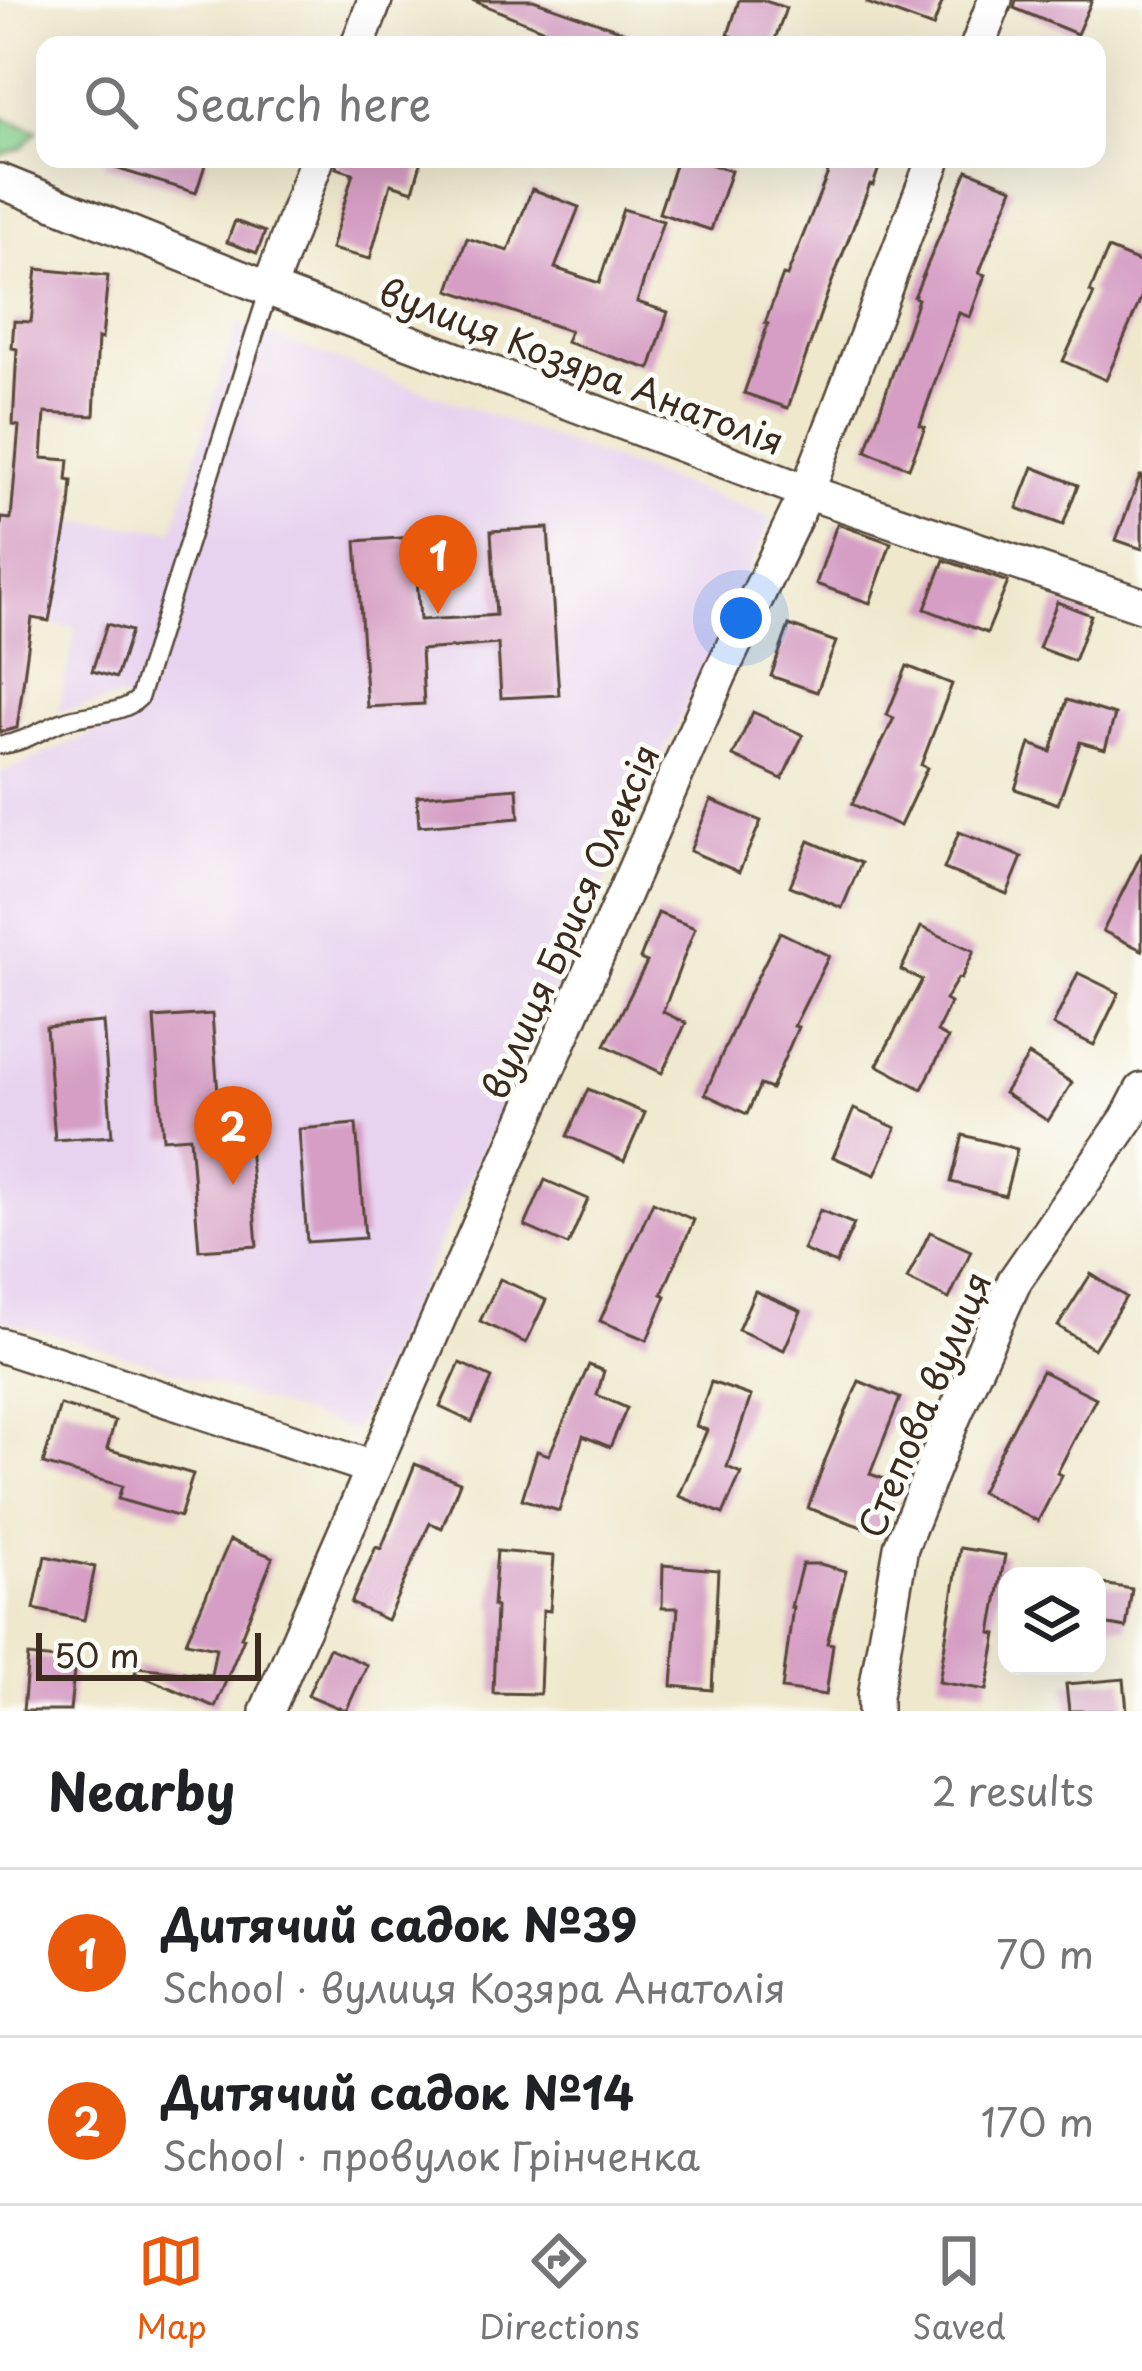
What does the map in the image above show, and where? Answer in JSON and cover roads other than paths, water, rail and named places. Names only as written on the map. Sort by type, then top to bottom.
[{"type":"street","points":[[361,36],[375,0]]},
{"type":"street","points":[[981,36],[995,0]]},
{"type":"street","points":[[269,289],[313,168]]},
{"type":"street","name":"вулиця Брися Олексія","points":[[267,1711],[720,674],[807,492],[931,168]]},
{"type":"street","name":"вулиця Козяра Анатолія","points":[[0,182],[807,492],[1142,605]]},
{"type":"street","name":"Степова вулиця","points":[[875,1711],[901,1547],[954,1416],[1015,1280],[1142,1090]]},
{"type":"street","points":[[0,1345],[373,1468]]},
{"type":"lane","points":[[0,745],[14,744],[66,720],[131,706],[139,698],[269,289]]},
{"type":"place","name":"Дитячий садок №39","points":[[438,614]]},
{"type":"place","name":"Дитячий садок №14","points":[[233,1185]]}]
